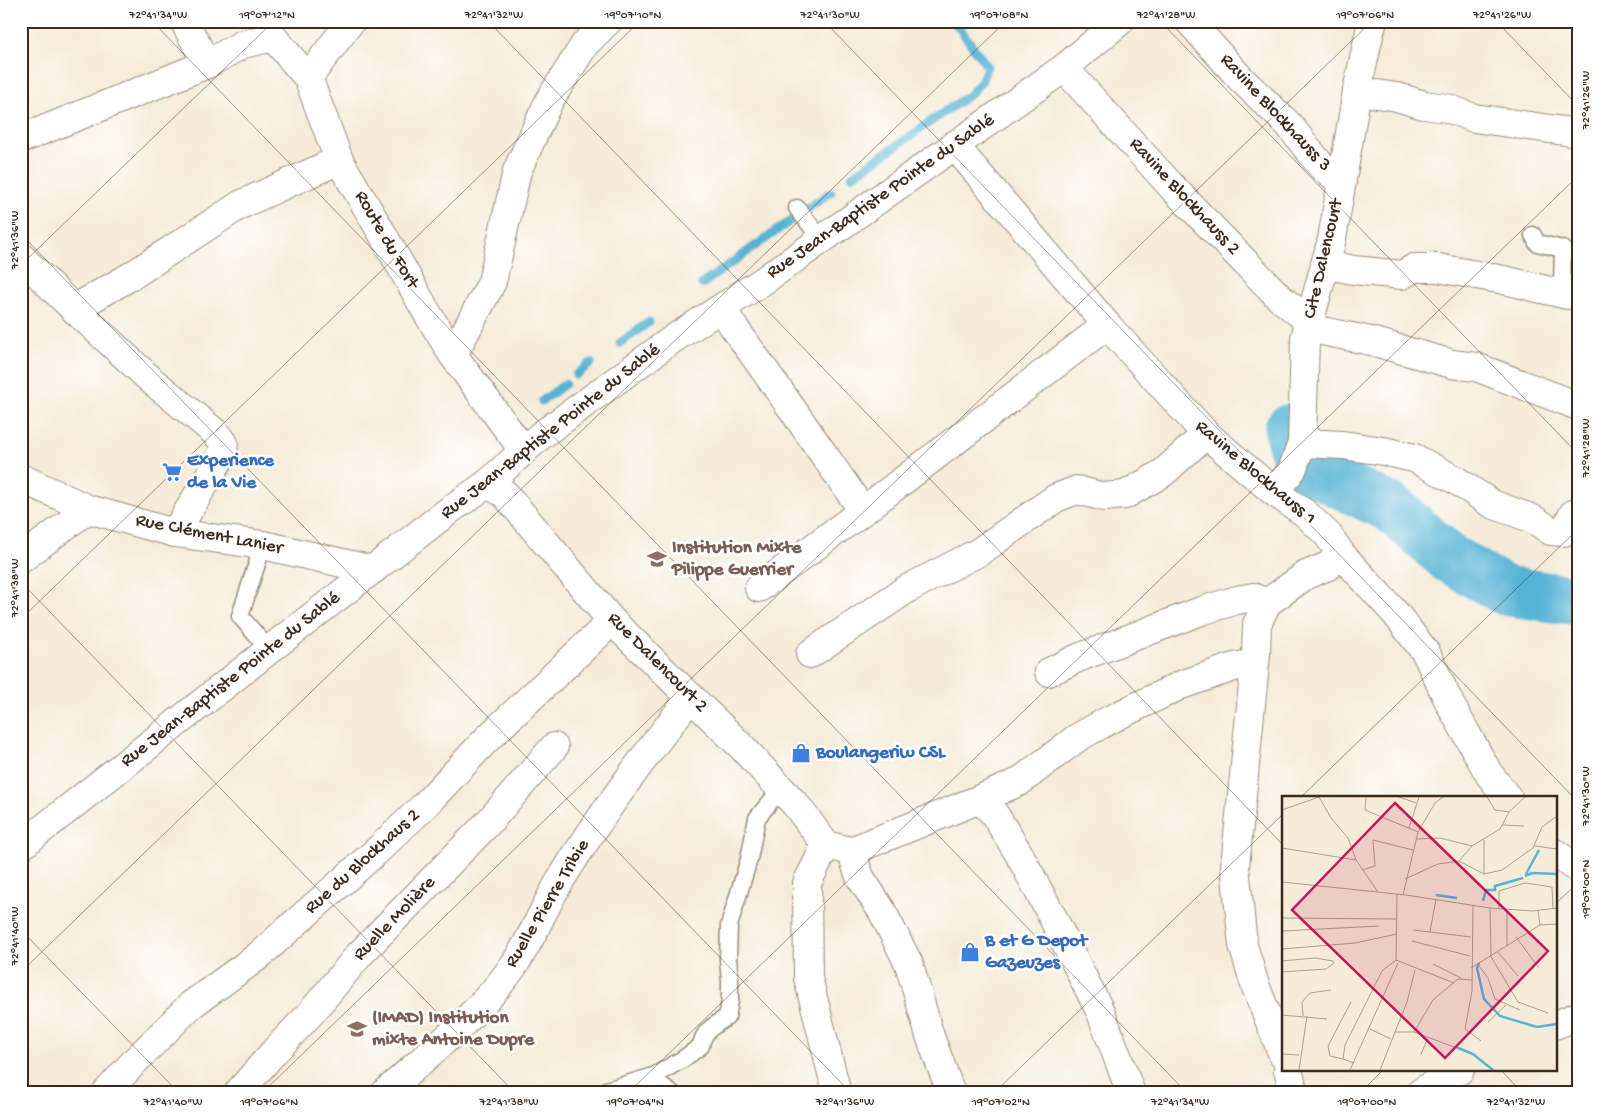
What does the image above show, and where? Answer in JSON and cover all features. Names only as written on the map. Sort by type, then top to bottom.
[{"type":"street","points":[[184,21],[207,64]]},
{"type":"street","points":[[308,78],[351,21]]},
{"type":"street","points":[[453,355],[492,282],[517,171],[542,116],[549,101],[585,44],[608,21]]},
{"type":"street","name":"Ravine Blockhauss 3","points":[[1189,21],[1242,80],[1289,125],[1322,167],[1342,182]]},
{"type":"street","name":"Cite Dalencourt","points":[[1274,492],[1292,470],[1302,443],[1305,338],[1332,239],[1357,91],[1373,21]]},
{"type":"street","name":"Rue Jean-Baptiste Pointe du Sablé","points":[[21,846],[269,650],[451,509],[487,484],[540,436],[649,356],[722,308],[808,222],[954,145],[1064,68],[1114,23]]},
{"type":"street","points":[[21,139],[207,64],[270,29]]},
{"type":"street","name":"Route du Fort","points":[[270,29],[308,78],[339,160],[424,308],[453,355],[523,450]]},
{"type":"street","name":"Ravine Blockhauss 2","points":[[1064,68],[1174,189],[1280,298],[1308,324]]},
{"type":"street","points":[[1357,91],[1397,97],[1424,105],[1447,108],[1474,118],[1578,133]]},
{"type":"street","name":"Ravine Blockhauss 1","points":[[954,145],[1107,325],[1206,434],[1274,492],[1306,514],[1328,535],[1340,554],[1396,614],[1426,653],[1450,704],[1488,774],[1506,796]]},
{"type":"street","points":[[74,309],[131,276],[240,205],[339,160]]},
{"type":"street","points":[[21,257],[151,380],[217,434],[224,443],[223,453],[175,533]]},
{"type":"street","points":[[1325,264],[1353,270],[1402,275],[1414,268],[1438,268],[1504,280],[1563,294]]},
{"type":"street","points":[[722,308],[862,511]]},
{"type":"street","points":[[1308,324],[1452,364],[1476,367],[1578,406]]},
{"type":"street","points":[[759,588],[1107,325]]},
{"type":"street","points":[[810,654],[907,589],[979,552],[1056,498],[1077,490],[1104,497],[1125,495],[1163,473],[1206,434]]},
{"type":"street","points":[[1302,443],[1373,449],[1414,458],[1454,479],[1492,504],[1533,519],[1551,531],[1564,532],[1573,514],[1578,513]]},
{"type":"street","name":"Rue Clément Lanier","points":[[21,478],[88,509],[175,533],[263,545],[373,570]]},
{"type":"street","name":"Rue Dalencourt 2","points":[[487,484],[505,494],[612,621],[741,746],[838,848],[882,911],[909,964],[930,1036],[950,1093]]},
{"type":"street","points":[[21,559],[88,509]]},
{"type":"street","points":[[1282,1052],[1255,985],[1243,945],[1235,866],[1255,663],[1257,624],[1267,603],[1306,575],[1328,566],[1340,554]]},
{"type":"street","points":[[1048,672],[1078,658],[1201,611],[1253,597],[1267,603]]},
{"type":"street","name":"Rue du Blockhaus 2","points":[[106,1093],[191,1005],[257,957],[380,848],[423,807],[494,732],[612,621]]},
{"type":"street","points":[[836,1093],[808,978],[807,884],[838,848],[980,799],[1018,782],[1077,738],[1120,715],[1181,685],[1234,667],[1255,663]]},
{"type":"street","name":"Ruelle Pierre Tribie","points":[[385,1093],[485,1001],[514,965],[562,877],[619,790],[691,697]]},
{"type":"street","name":"Ruelle Molière","points":[[238,1093],[310,1014],[359,956],[488,823],[554,747]]},
{"type":"street","points":[[980,799],[995,815],[1019,854],[1055,922],[1101,1013],[1131,1093]]},
{"type":"street","points":[[1556,854],[1575,868],[1578,868]]},
{"type":"street","points":[[1556,1025],[1578,1016]]},
{"type":"street","points":[[1289,1072],[1294,1093]]},
{"type":"street","points":[[1420,1093],[1434,1083],[1456,1072]]},
{"type":"lane","points":[[1534,235],[1537,243],[1563,249],[1563,294]]},
{"type":"lane","points":[[263,545],[240,616],[269,650]]},
{"type":"lane","points":[[602,1093],[606,1090],[650,1077],[683,1059],[701,1046],[702,1039],[708,1030],[727,1017],[730,994],[729,926],[749,859],[757,818],[782,789]]},
{"type":"lane","points":[[650,1077],[672,1093]]},
{"type":"waterway","points":[[954,21],[987,67]]},
{"type":"waterway","points":[[920,129],[969,95],[981,82],[985,72]]},
{"type":"waterway","points":[[852,176],[915,133]]},
{"type":"waterway","points":[[702,284],[831,192]]},
{"type":"waterway","points":[[620,343],[649,322]]},
{"type":"waterway","points":[[576,375],[591,363]]},
{"type":"waterway","points":[[542,401],[565,384]]},
{"type":"waterway","points":[[1289,429],[1294,448],[1303,466],[1391,508],[1450,559],[1506,591],[1578,600]]},
{"type":"place","name":"Experience de la Vie","points":[[172,472]]},
{"type":"place","name":"Institution Mixte Pilippe Guerrier","points":[[657,559]]},
{"type":"place","name":"Boulangeriw CSL","points":[[801,753]]},
{"type":"place","name":"B et G Depot Gazeuzes","points":[[970,952]]},
{"type":"place","name":"(IMAD) Institution mixte Antoine Dupre","points":[[357,1029]]}]
